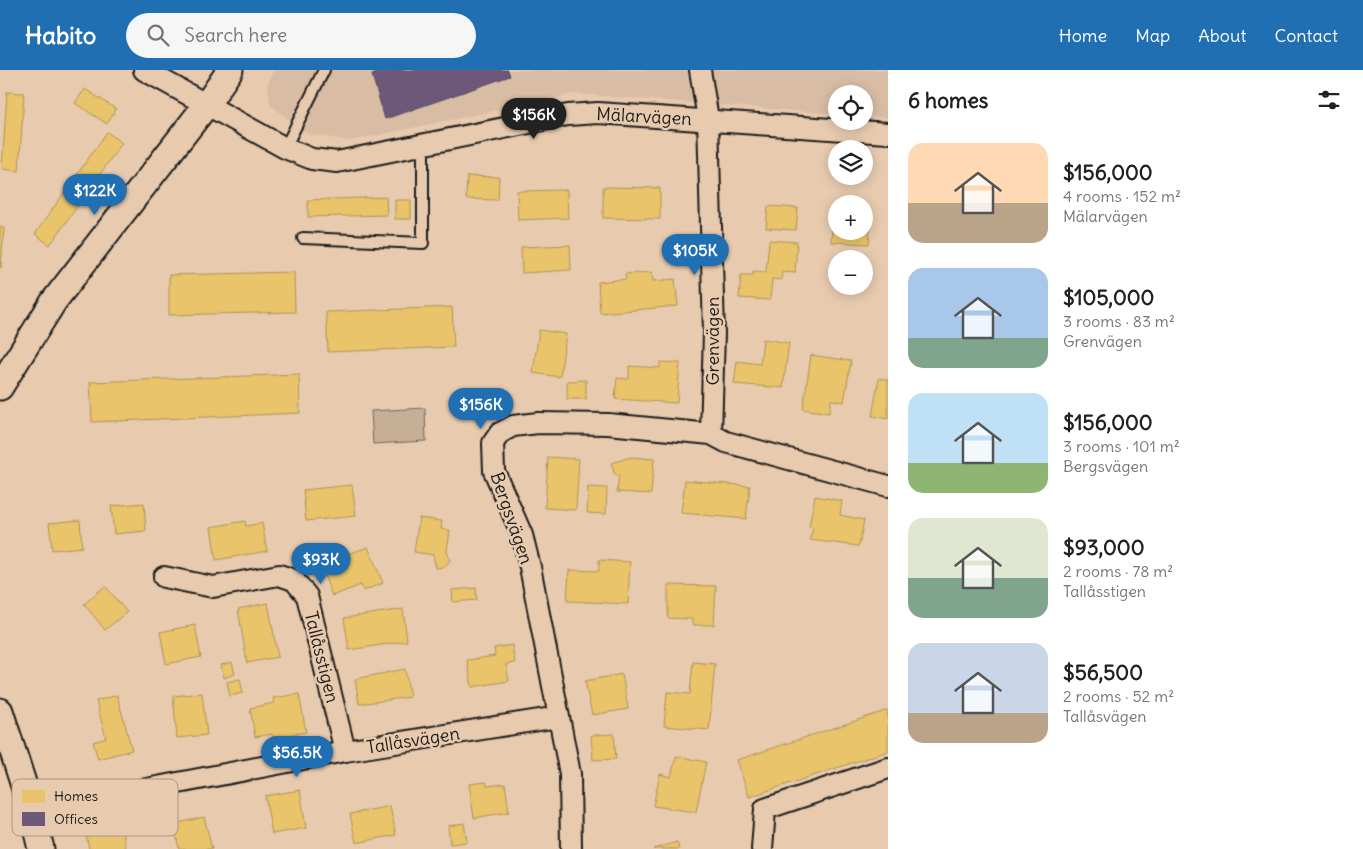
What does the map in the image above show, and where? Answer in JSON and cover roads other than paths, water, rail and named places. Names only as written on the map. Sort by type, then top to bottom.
[{"type":"street","name":"Mälarvägen","points":[[144,70],[285,148],[312,159],[337,162],[568,115],[598,113],[708,119],[888,133]]},
{"type":"street","points":[[0,387],[54,301],[207,104],[230,70]]},
{"type":"street","name":"Grenvägen","points":[[700,70],[708,119],[714,333],[711,434]]},
{"type":"street","name":"Bergsvägen","points":[[571,849],[570,774],[530,567],[522,535],[494,471],[493,443],[500,433],[513,426],[538,423],[608,424],[711,434],[726,442],[888,486]]},
{"type":"street","name":"Tallåsstigen","points":[[164,577],[213,586],[279,576],[294,580],[307,596],[345,751]]},
{"type":"street","points":[[0,711],[22,779]]},
{"type":"street","name":"Tallåsvägen","points":[[178,783],[345,751],[558,717]]},
{"type":"street","points":[[762,849],[765,808],[888,768]]},
{"type":"street","points":[[38,836],[41,849]]},
{"type":"lane","points":[[285,148],[324,70]]},
{"type":"lane","points":[[303,238],[423,243],[423,144]]}]
